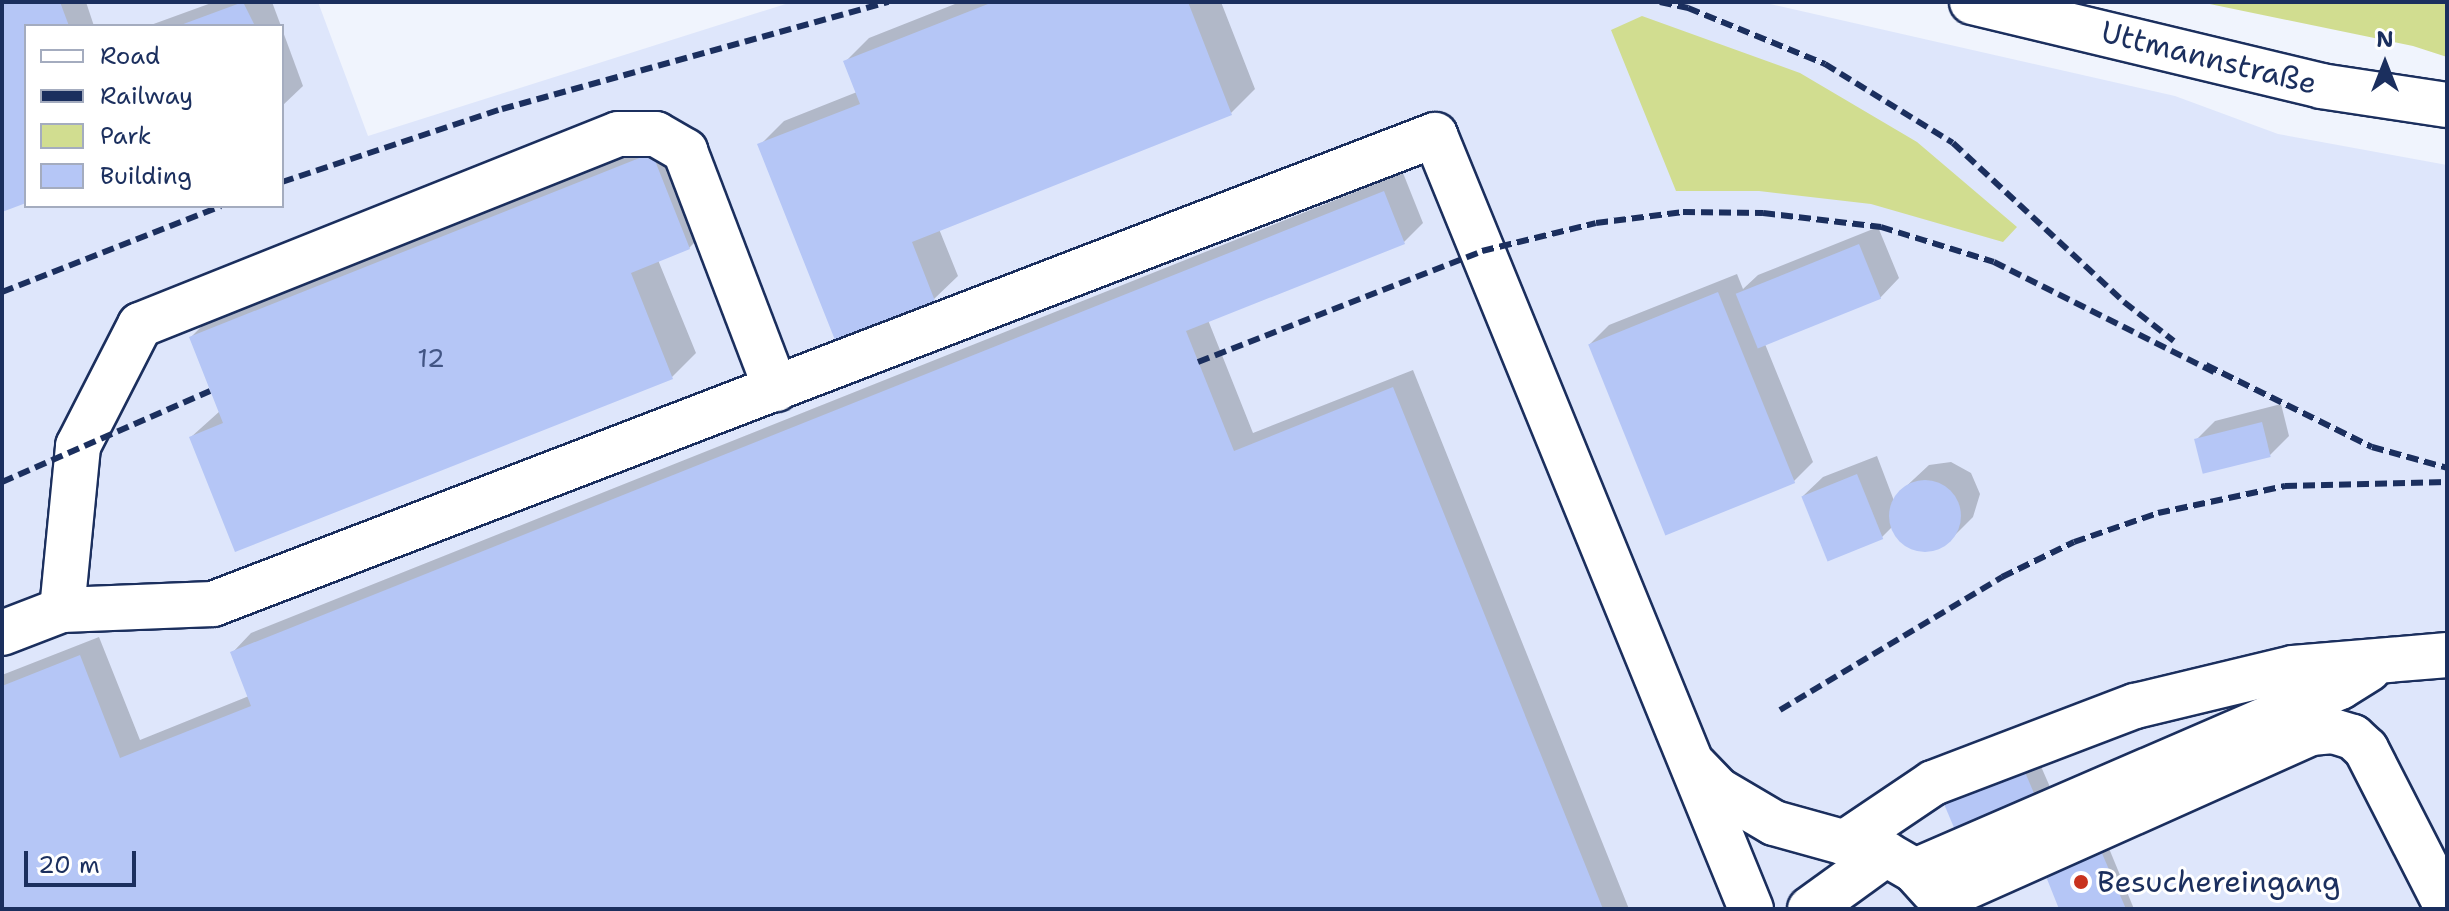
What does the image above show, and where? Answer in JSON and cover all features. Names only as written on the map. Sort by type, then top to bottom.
[{"type":"street","name":"Uttmannstraße","points":[[1972,2],[2321,86],[2447,105]]},
{"type":"street","points":[[62,610],[78,446],[140,325],[618,134],[656,134],[685,151],[776,389]]},
{"type":"street","points":[[2,633],[62,610],[213,604],[1435,135],[1751,909]]},
{"type":"street","points":[[1844,843],[1933,783],[2135,706],[2293,668],[2388,657],[2447,655]]},
{"type":"street","points":[[1922,883],[2340,687],[2388,657]]},
{"type":"street","points":[[1810,909],[1922,883],[2311,733],[2333,731],[2353,737],[2366,749],[2447,907]]},
{"type":"street","points":[[1691,763],[1718,790],[1774,823],[1844,843],[1922,883]]},
{"type":"shaded area","points":[[2,2],[318,2],[368,136],[792,2],[1761,2],[2175,96],[2278,134],[2447,165],[2447,909],[2,909]]},
{"type":"green space","points":[[2200,2],[2447,2],[2447,57],[2413,46]]},
{"type":"green space","points":[[1642,16],[1800,73],[1917,142],[2017,227],[2003,242],[1871,204],[1759,191],[1676,191],[1611,30]]},
{"type":"building","points":[[2,2],[60,2],[68,24],[24,24],[24,204],[2,212]]},
{"type":"building","points":[[243,2],[254,24],[183,24]]},
{"type":"building","points":[[993,2],[1188,2],[1232,115],[912,242],[935,301],[835,340],[757,144],[860,104],[843,61]]},
{"type":"building","points":[[652,153],[690,249],[631,273],[673,379],[235,552],[189,437],[223,423],[189,337]]},
{"type":"building","points":[[1384,191],[1405,244],[1186,331],[1234,451],[1393,387],[1603,909],[2,909],[2,686],[80,655],[120,758],[251,706],[230,652]]},
{"type":"building","points":[[1859,244],[1881,299],[1758,349],[1736,294]]},
{"type":"building","points":[[1718,292],[1795,483],[1665,535],[1588,344]]},
{"type":"building","points":[[2262,422],[2271,457],[2203,474],[2194,439]]},
{"type":"building","points":[[1857,474],[1883,539],[1828,561],[1801,496]]},
{"type":"building","points":[[1932,480],[1951,490],[1959,502],[1959,530],[1951,542],[1939,550],[1918,552],[1899,542],[1891,530],[1889,509],[1899,490],[1911,482]]},
{"type":"building","points":[[2019,758],[2038,802],[1958,836],[1939,792]]},
{"type":"building","name":"Besuchereingang","points":[[2101,851],[2126,909],[2059,909],[2045,874]]},
{"type":"railway","points":[[284,181],[502,109],[888,2]]},
{"type":"railway","points":[[1660,2],[1688,8],[1825,64],[1953,143],[2124,302],[2174,341]]},
{"type":"railway","points":[[2,292],[216,208]]},
{"type":"railway","points":[[1198,362],[1482,251],[1596,223],[1683,212],[1763,213],[1881,227],[1994,262],[2214,372]]},
{"type":"railway","points":[[2206,365],[2372,447],[2447,468]]},
{"type":"railway","points":[[2,482],[210,391]]},
{"type":"railway","points":[[1780,710],[2002,577],[2074,542],[2158,513],[2285,486],[2447,482]]},
{"type":"place","name":"Besuchereingang","points":[[2081,882]]}]
